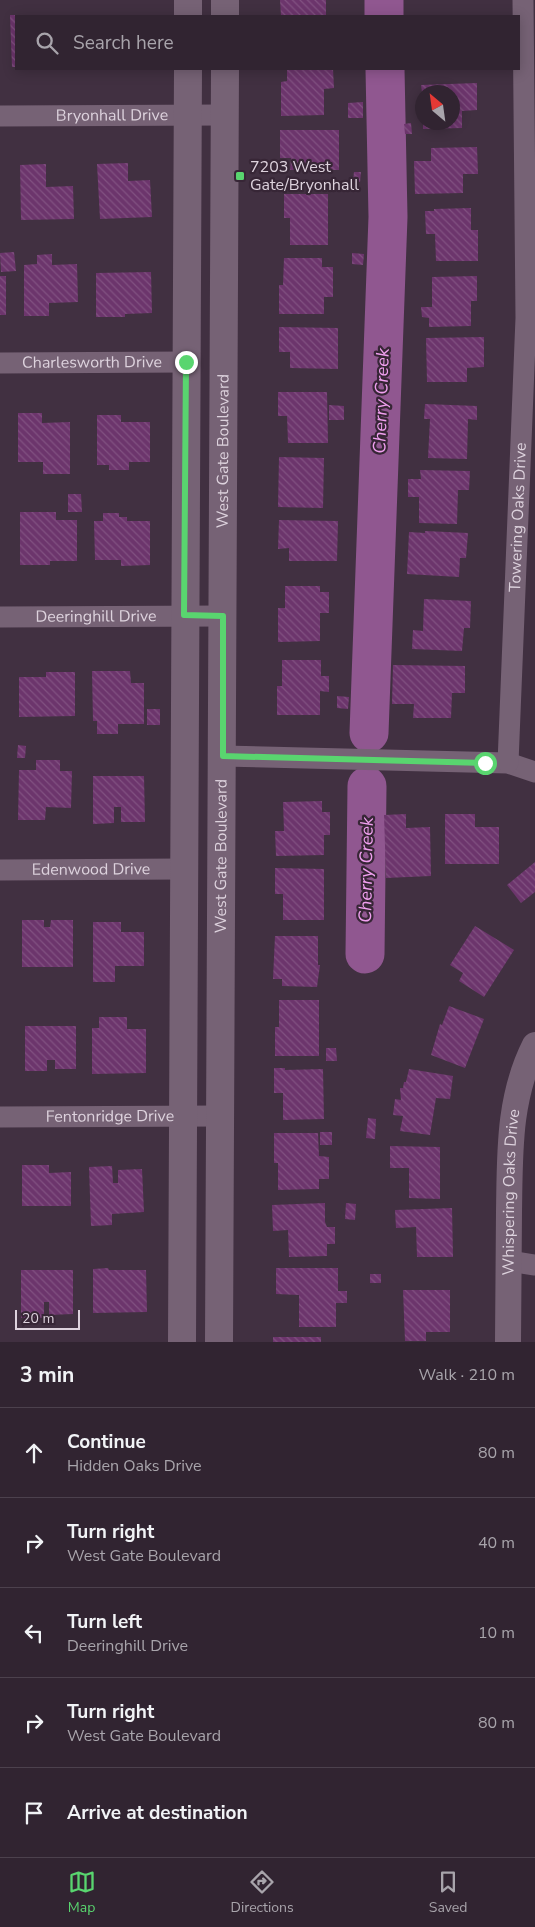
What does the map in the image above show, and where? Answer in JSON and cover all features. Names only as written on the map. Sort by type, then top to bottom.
[{"type":"main road","points":[[188,0],[188,15]]},
{"type":"main road","points":[[225,0],[225,15]]},
{"type":"main road","points":[[182,1342],[188,70]]},
{"type":"main road","name":"West Gate Boulevard","points":[[219,1342],[225,70]]},
{"type":"street","name":"Towering Oaks Drive","points":[[508,763],[530,318],[523,0]]},
{"type":"street","name":"Bryonhall Drive","points":[[0,116],[224,115]]},
{"type":"street","name":"Charlesworth Drive","points":[[0,363],[186,362]]},
{"type":"street","name":"Deeringhill Drive","points":[[0,617],[223,616]]},
{"type":"street","points":[[223,756],[508,763],[535,772]]},
{"type":"street","name":"Edenwood Drive","points":[[0,870],[183,869]]},
{"type":"street","name":"Whispering Oaks Drive","points":[[508,1342],[510,1141],[514,1106],[520,1081],[535,1045]]},
{"type":"street","name":"Fentonridge Drive","points":[[0,1117],[220,1116]]},
{"type":"street","points":[[509,1261],[535,1265]]},
{"type":"building","points":[[280,0],[326,0],[326,15],[281,15]]},
{"type":"building","points":[[10,15],[15,15],[15,67],[12,67]]},
{"type":"building","points":[[287,70],[333,70],[334,88],[324,89],[324,115],[281,116],[281,82],[287,81]]},
{"type":"building","points":[[477,83],[477,110],[462,111],[462,128],[460,128],[460,85],[421,85]]},
{"type":"building","points":[[363,102],[363,118],[348,118],[348,103]]},
{"type":"building","points":[[411,123],[412,134],[405,134],[404,124]]},
{"type":"building","points":[[280,130],[339,130],[339,170],[290,170],[291,158],[280,158]]},
{"type":"building","points":[[477,147],[478,174],[463,174],[463,193],[415,194],[414,161],[431,161],[431,148]]},
{"type":"building","points":[[128,163],[128,181],[150,180],[152,217],[100,219],[97,164]]},
{"type":"building","points":[[46,164],[46,187],[73,186],[74,219],[21,220],[20,165]]},
{"type":"building","points":[[354,172],[361,172],[360,182],[353,181]]},
{"type":"building","points":[[284,194],[328,194],[328,245],[290,245],[290,218],[284,218]]},
{"type":"building","points":[[471,208],[471,230],[478,230],[478,261],[436,261],[435,234],[426,234],[425,211]]},
{"type":"building","points":[[14,252],[16,271],[1,272],[0,253]]},
{"type":"building","points":[[352,253],[364,254],[363,265],[352,264]]},
{"type":"building","points":[[52,254],[52,265],[77,264],[78,302],[49,303],[49,316],[24,316],[24,265],[37,264],[37,255]]},
{"type":"building","points":[[284,258],[322,258],[322,267],[333,267],[333,297],[324,297],[324,314],[279,314],[279,285],[283,285]]},
{"type":"building","points":[[151,272],[152,313],[125,314],[125,317],[96,317],[96,273]]},
{"type":"building","points":[[0,276],[6,276],[6,315],[0,315]]},
{"type":"building","points":[[477,276],[477,301],[471,301],[471,326],[429,327],[429,318],[422,317],[421,307],[432,307],[432,277]]},
{"type":"building","points":[[279,327],[338,328],[338,369],[290,368],[290,352],[279,352]]},
{"type":"building","points":[[484,337],[484,367],[467,368],[467,382],[427,382],[426,338]]},
{"type":"building","points":[[278,392],[327,392],[328,443],[288,443],[287,416],[278,416]]},
{"type":"building","points":[[425,404],[477,406],[477,420],[468,419],[467,459],[428,458],[430,419],[424,419]]},
{"type":"building","points":[[329,405],[344,406],[344,420],[329,420]]},
{"type":"building","points":[[18,413],[42,413],[42,423],[70,422],[70,474],[43,474],[43,462],[18,462]]},
{"type":"building","points":[[97,415],[121,415],[121,422],[150,422],[150,462],[129,462],[129,470],[109,470],[109,465],[97,465]]},
{"type":"building","points":[[279,457],[324,458],[323,508],[278,507]]},
{"type":"building","points":[[420,470],[470,471],[469,490],[458,490],[457,524],[419,523],[419,497],[408,497],[408,479],[421,479]]},
{"type":"building","points":[[68,494],[81,494],[82,512],[68,512]]},
{"type":"building","points":[[20,512],[56,512],[56,520],[77,520],[77,561],[50,561],[50,565],[20,565]]},
{"type":"building","points":[[103,513],[119,513],[119,517],[127,517],[127,521],[150,521],[150,565],[121,566],[121,560],[95,560],[94,521],[103,521]]},
{"type":"building","points":[[279,520],[338,521],[337,561],[289,561],[289,548],[278,549]]},
{"type":"building","points":[[425,531],[468,533],[466,558],[460,558],[459,577],[407,574],[409,532],[425,533]]},
{"type":"building","points":[[285,586],[320,586],[320,592],[329,592],[329,613],[320,613],[320,641],[278,642],[278,608],[285,608]]},
{"type":"building","points":[[424,599],[471,601],[470,628],[464,628],[462,651],[412,649],[413,630],[423,631]]},
{"type":"building","points":[[282,660],[321,660],[321,676],[329,676],[329,692],[320,691],[320,715],[277,715],[277,686],[282,686]]},
{"type":"building","points":[[393,665],[465,666],[465,693],[452,693],[451,718],[413,718],[414,704],[392,704]]},
{"type":"building","points":[[92,671],[130,671],[131,683],[144,683],[144,724],[118,724],[118,734],[97,734],[97,721],[93,721]]},
{"type":"building","points":[[46,672],[75,672],[75,716],[19,717],[19,677],[46,677]]},
{"type":"building","points":[[337,696],[349,697],[348,709],[337,708]]},
{"type":"building","points":[[147,709],[160,709],[160,725],[147,725]]},
{"type":"building","points":[[18,745],[26,746],[25,758],[17,758]]},
{"type":"building","points":[[36,760],[60,760],[60,771],[72,771],[71,808],[46,807],[45,820],[18,820],[19,770],[36,770]]},
{"type":"building","points":[[93,776],[144,776],[145,822],[121,822],[121,807],[114,807],[114,823],[93,824]]},
{"type":"building","points":[[322,801],[322,812],[330,812],[330,835],[324,835],[324,855],[276,856],[275,831],[284,831],[283,802]]},
{"type":"building","points":[[406,814],[406,828],[430,827],[431,876],[386,878],[384,815]]},
{"type":"building","points":[[445,814],[475,814],[475,827],[499,827],[499,864],[445,864]]},
{"type":"building","points":[[535,862],[535,892],[521,903],[507,885]]},
{"type":"building","points":[[275,868],[324,869],[324,920],[283,920],[283,894],[275,894]]},
{"type":"building","points":[[22,920],[44,920],[44,927],[50,927],[51,920],[73,920],[73,967],[22,967]]},
{"type":"building","points":[[93,922],[121,922],[121,932],[144,932],[144,966],[115,966],[115,982],[93,982]]},
{"type":"building","points":[[475,926],[514,950],[484,997],[459,981],[463,973],[450,965]]},
{"type":"building","points":[[275,936],[318,936],[318,965],[320,965],[317,987],[282,986],[282,979],[273,979]]},
{"type":"building","points":[[279,1000],[319,1000],[319,1056],[275,1056],[275,1027],[279,1027]]},
{"type":"building","points":[[449,1006],[484,1019],[465,1068],[431,1055],[440,1024],[442,1025]]},
{"type":"building","points":[[99,1017],[127,1017],[127,1029],[146,1029],[146,1073],[92,1074],[92,1028],[99,1028]]},
{"type":"building","points":[[25,1026],[76,1026],[76,1069],[55,1069],[55,1060],[47,1060],[47,1071],[25,1071]]},
{"type":"building","points":[[326,1048],[336,1048],[337,1061],[326,1061]]},
{"type":"building","points":[[274,1068],[285,1068],[285,1070],[323,1069],[324,1119],[283,1120],[283,1093],[274,1093]]},
{"type":"building","points":[[409,1069],[453,1076],[450,1099],[436,1098],[430,1135],[400,1131],[403,1116],[393,1115],[395,1099],[401,1100],[400,1088],[403,1088],[404,1082],[406,1082]]},
{"type":"building","points":[[368,1118],[376,1119],[375,1139],[366,1138]]},
{"type":"building","points":[[320,1132],[332,1132],[332,1145],[320,1145]]},
{"type":"building","points":[[274,1133],[318,1133],[319,1156],[329,1157],[329,1179],[319,1179],[319,1189],[278,1190],[278,1163],[274,1163]]},
{"type":"building","points":[[390,1146],[440,1147],[440,1199],[409,1198],[409,1168],[390,1168]]},
{"type":"building","points":[[22,1165],[49,1165],[49,1173],[71,1172],[71,1206],[22,1206]]},
{"type":"building","points":[[112,1166],[113,1183],[118,1183],[118,1170],[142,1169],[144,1212],[112,1214],[112,1225],[91,1226],[89,1167]]},
{"type":"building","points":[[325,1203],[325,1222],[327,1227],[335,1227],[335,1244],[327,1244],[327,1256],[289,1257],[288,1230],[273,1231],[272,1205]]},
{"type":"building","points":[[346,1203],[356,1204],[355,1220],[345,1219]]},
{"type":"building","points":[[452,1208],[453,1257],[417,1257],[416,1227],[396,1228],[395,1210]]},
{"type":"building","points":[[108,1268],[109,1270],[146,1270],[147,1312],[93,1313],[93,1269]]},
{"type":"building","points":[[276,1268],[338,1268],[338,1291],[347,1291],[347,1303],[336,1303],[336,1327],[299,1327],[299,1295],[276,1294]]},
{"type":"building","points":[[21,1270],[73,1270],[73,1314],[49,1315],[49,1302],[44,1302],[44,1318],[21,1318]]},
{"type":"building","points":[[370,1274],[381,1274],[381,1283],[370,1283]]},
{"type":"building","points":[[403,1290],[450,1290],[450,1332],[426,1332],[426,1341],[405,1341]]},
{"type":"building","points":[[273,1337],[321,1337],[321,1342],[273,1342]]},
{"type":"waterway","name":"Cherry Creek","points":[[384,0],[384,15]]},
{"type":"waterway","name":"Cherry Creek","points":[[369,733],[388,217],[385,70]]},
{"type":"waterway","name":"Cherry Creek","points":[[365,954],[367,786]]},
{"type":"place","name":"7203 West Gate/Bryonhall","points":[[240,176]]},
{"type":"route","points":[[186,362],[184,615],[223,616],[223,756],[485,763]]}]
